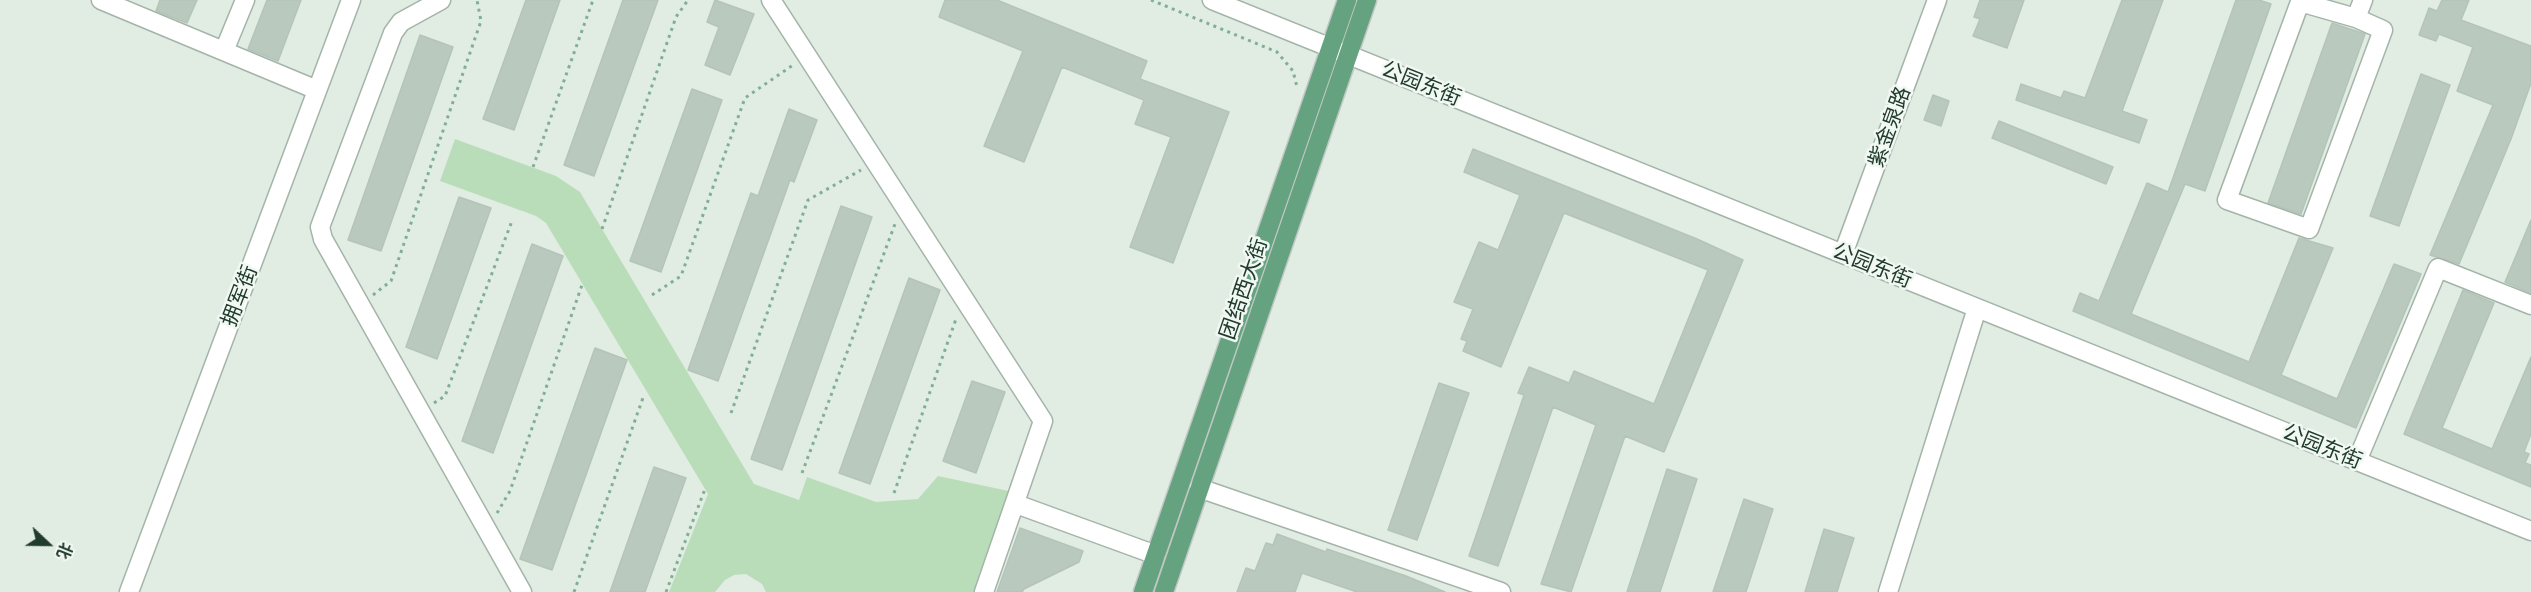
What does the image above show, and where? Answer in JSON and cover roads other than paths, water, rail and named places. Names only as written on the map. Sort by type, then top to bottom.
[{"type":"main road","name":"团结西大街","points":[[1143,592],[1347,0]]},
{"type":"main road","name":"团结西大街","points":[[1164,592],[1367,0]]},
{"type":"street","points":[[101,0],[144,8],[224,51],[317,90]]},
{"type":"street","points":[[224,51],[245,0]]},
{"type":"street","name":"拥军街","points":[[129,592],[351,0]]},
{"type":"street","points":[[441,0],[401,22],[393,33],[321,220],[323,239],[522,592]]},
{"type":"street","points":[[771,0],[1043,421],[984,592]]},
{"type":"street","name":"公园东街","points":[[1212,0],[2531,531]]},
{"type":"street","name":"紫金泉路","points":[[1843,254],[1937,0]]},
{"type":"street","points":[[2356,18],[2362,0]]},
{"type":"street","points":[[2300,2],[2356,18],[2383,30],[2309,229],[2227,200],[2300,2]]},
{"type":"street","points":[[2357,461],[2438,268],[2531,305]]},
{"type":"street","points":[[1888,592],[1977,308]]},
{"type":"street","points":[[1199,488],[1501,592]]},
{"type":"street","points":[[1016,504],[1156,555]]}]
